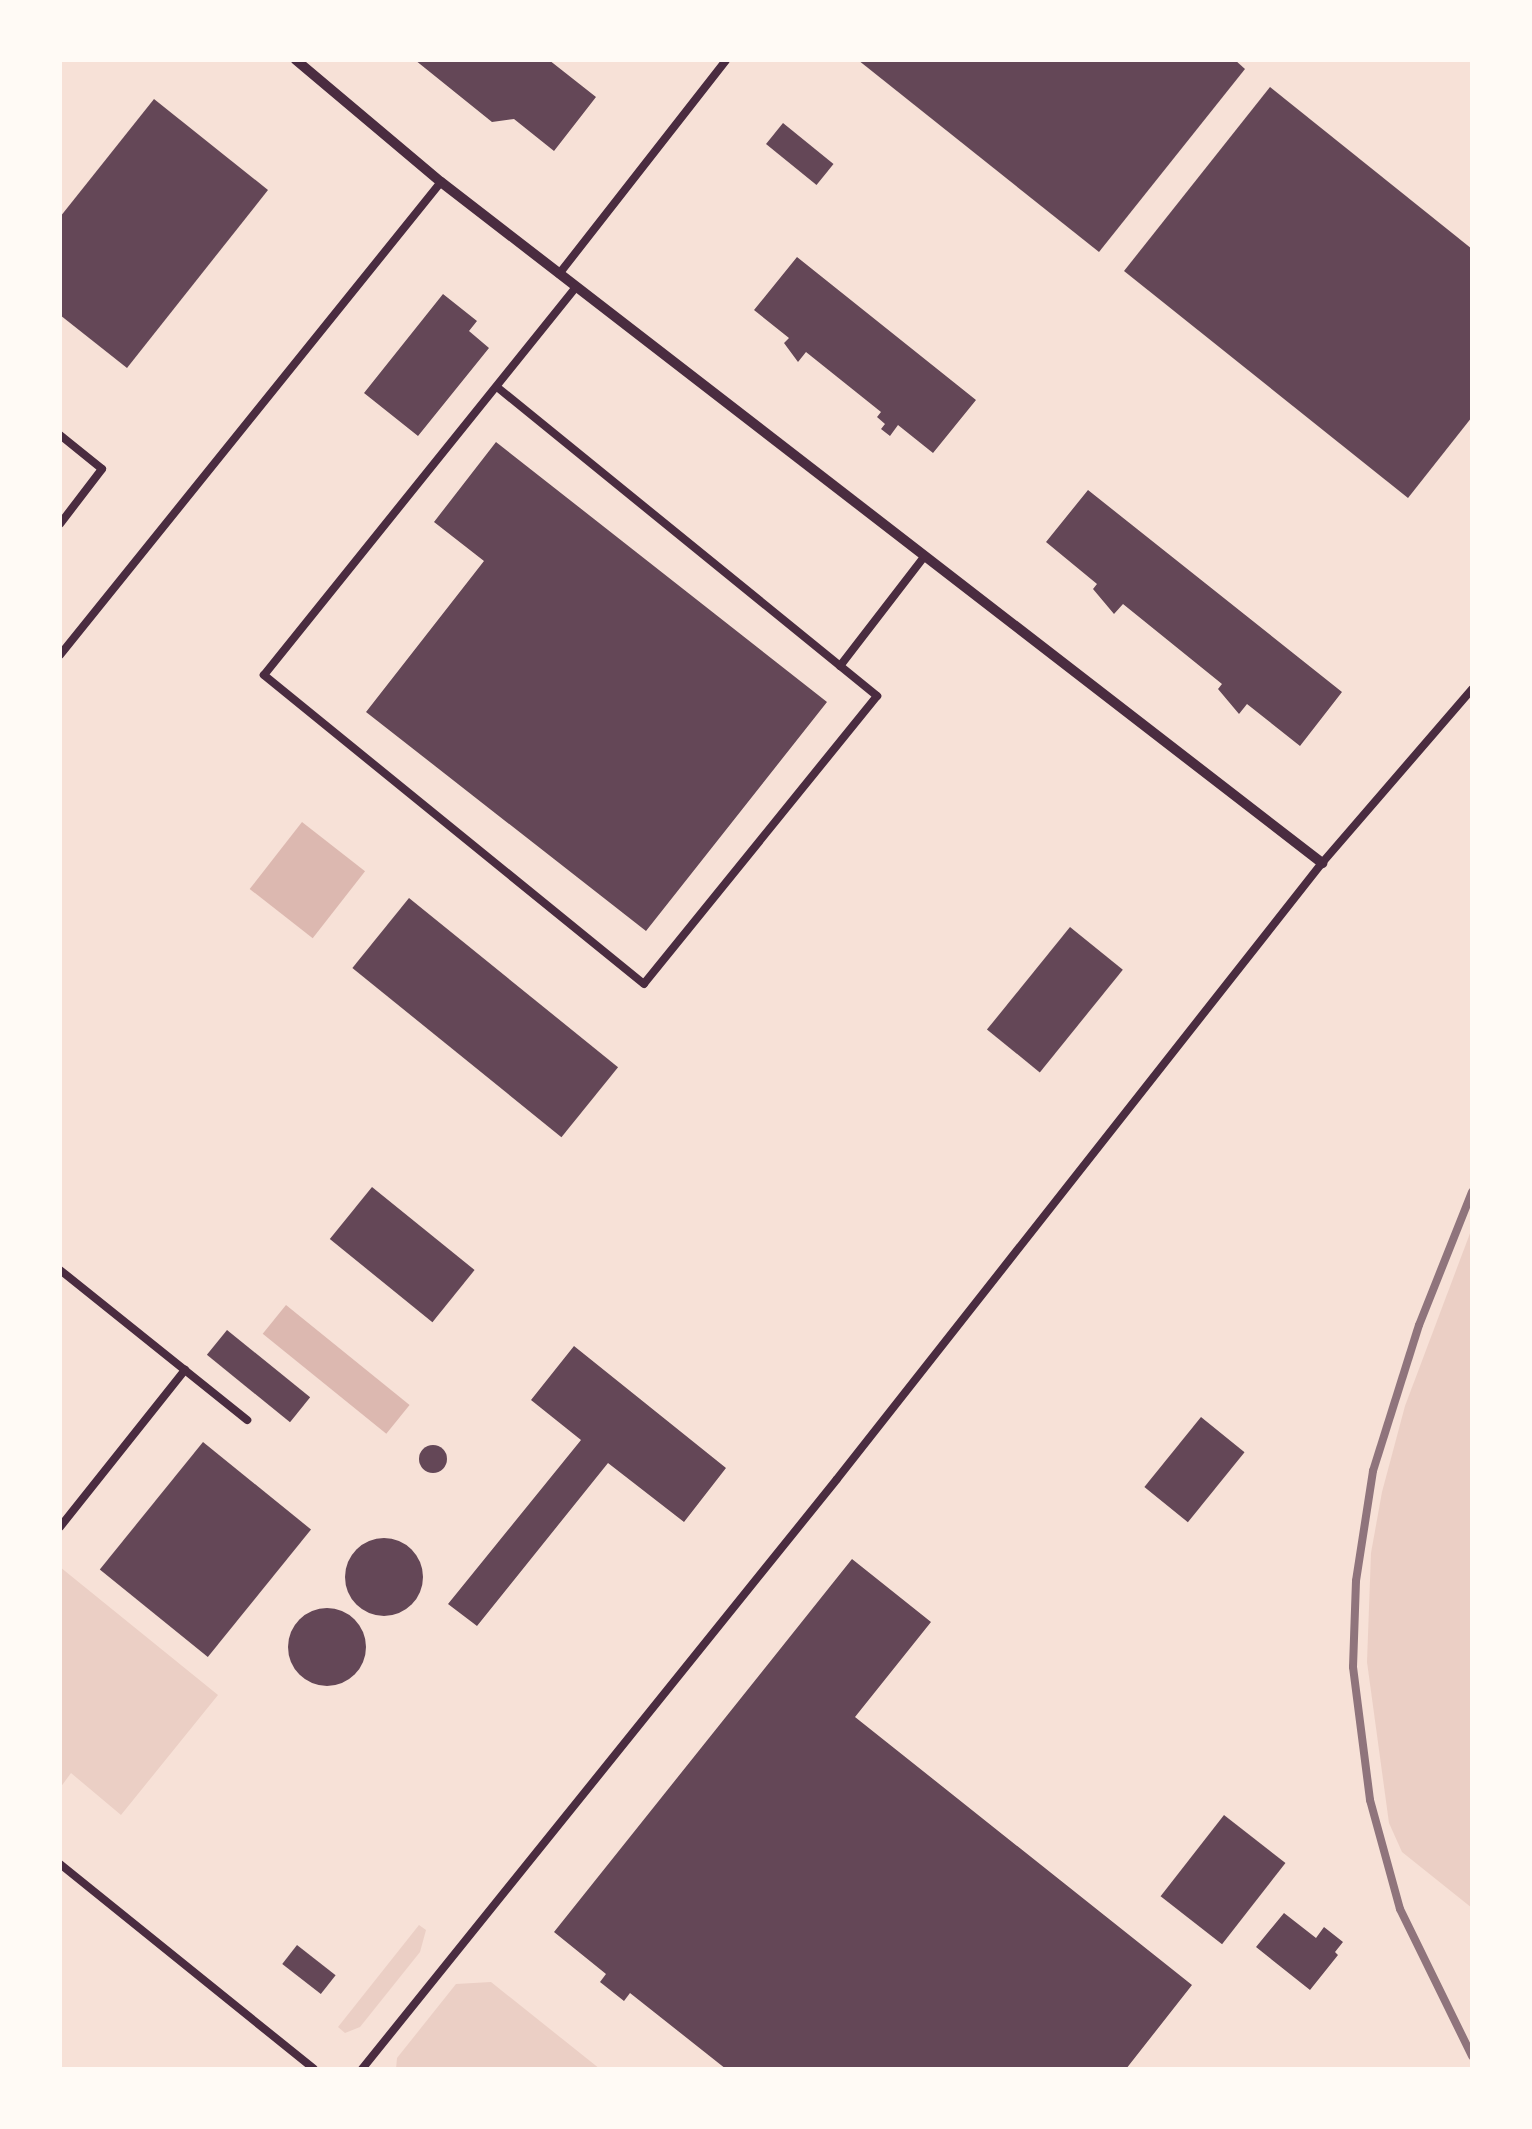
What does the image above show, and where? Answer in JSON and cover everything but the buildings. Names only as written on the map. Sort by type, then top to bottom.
[{"type":"street","points":[[296,60],[440,182],[1322,863]]},
{"type":"lane","points":[[558,274],[726,60]]},
{"type":"lane","points":[[60,655],[440,182]]},
{"type":"lane","points":[[497,387],[877,696],[644,984],[264,675],[576,287]]},
{"type":"lane","points":[[60,436],[102,469],[60,524]]},
{"type":"lane","points":[[840,666],[924,557]]},
{"type":"lane","points":[[362,2069],[824,1494],[1322,863],[1472,688]]},
{"type":"lane","points":[[60,1270],[247,1420]]},
{"type":"lane","points":[[60,1527],[185,1370]]},
{"type":"lane","points":[[60,1864],[314,2069]]},
{"type":"shaded area","points":[[302,822],[365,871],[313,938],[250,889]]},
{"type":"shaded area","points":[[1472,1228],[1472,1908],[1402,1852],[1389,1823],[1367,1662],[1371,1553],[1382,1492],[1405,1406]]},
{"type":"shaded area","points":[[286,1305],[410,1405],[386,1434],[263,1334]]},
{"type":"shaded area","points":[[60,1567],[218,1695],[121,1815],[71,1773],[60,1788]]},
{"type":"shaded area","points":[[419,1925],[426,1930],[420,1952],[360,2027],[345,2033],[338,2027]]},
{"type":"shaded area","points":[[491,1982],[600,2069],[396,2069],[397,2058],[456,1984]]},
{"type":"railway","points":[[1472,1192],[1419,1325],[1373,1471],[1356,1581],[1353,1667],[1370,1800],[1400,1909],[1472,2056]]}]
